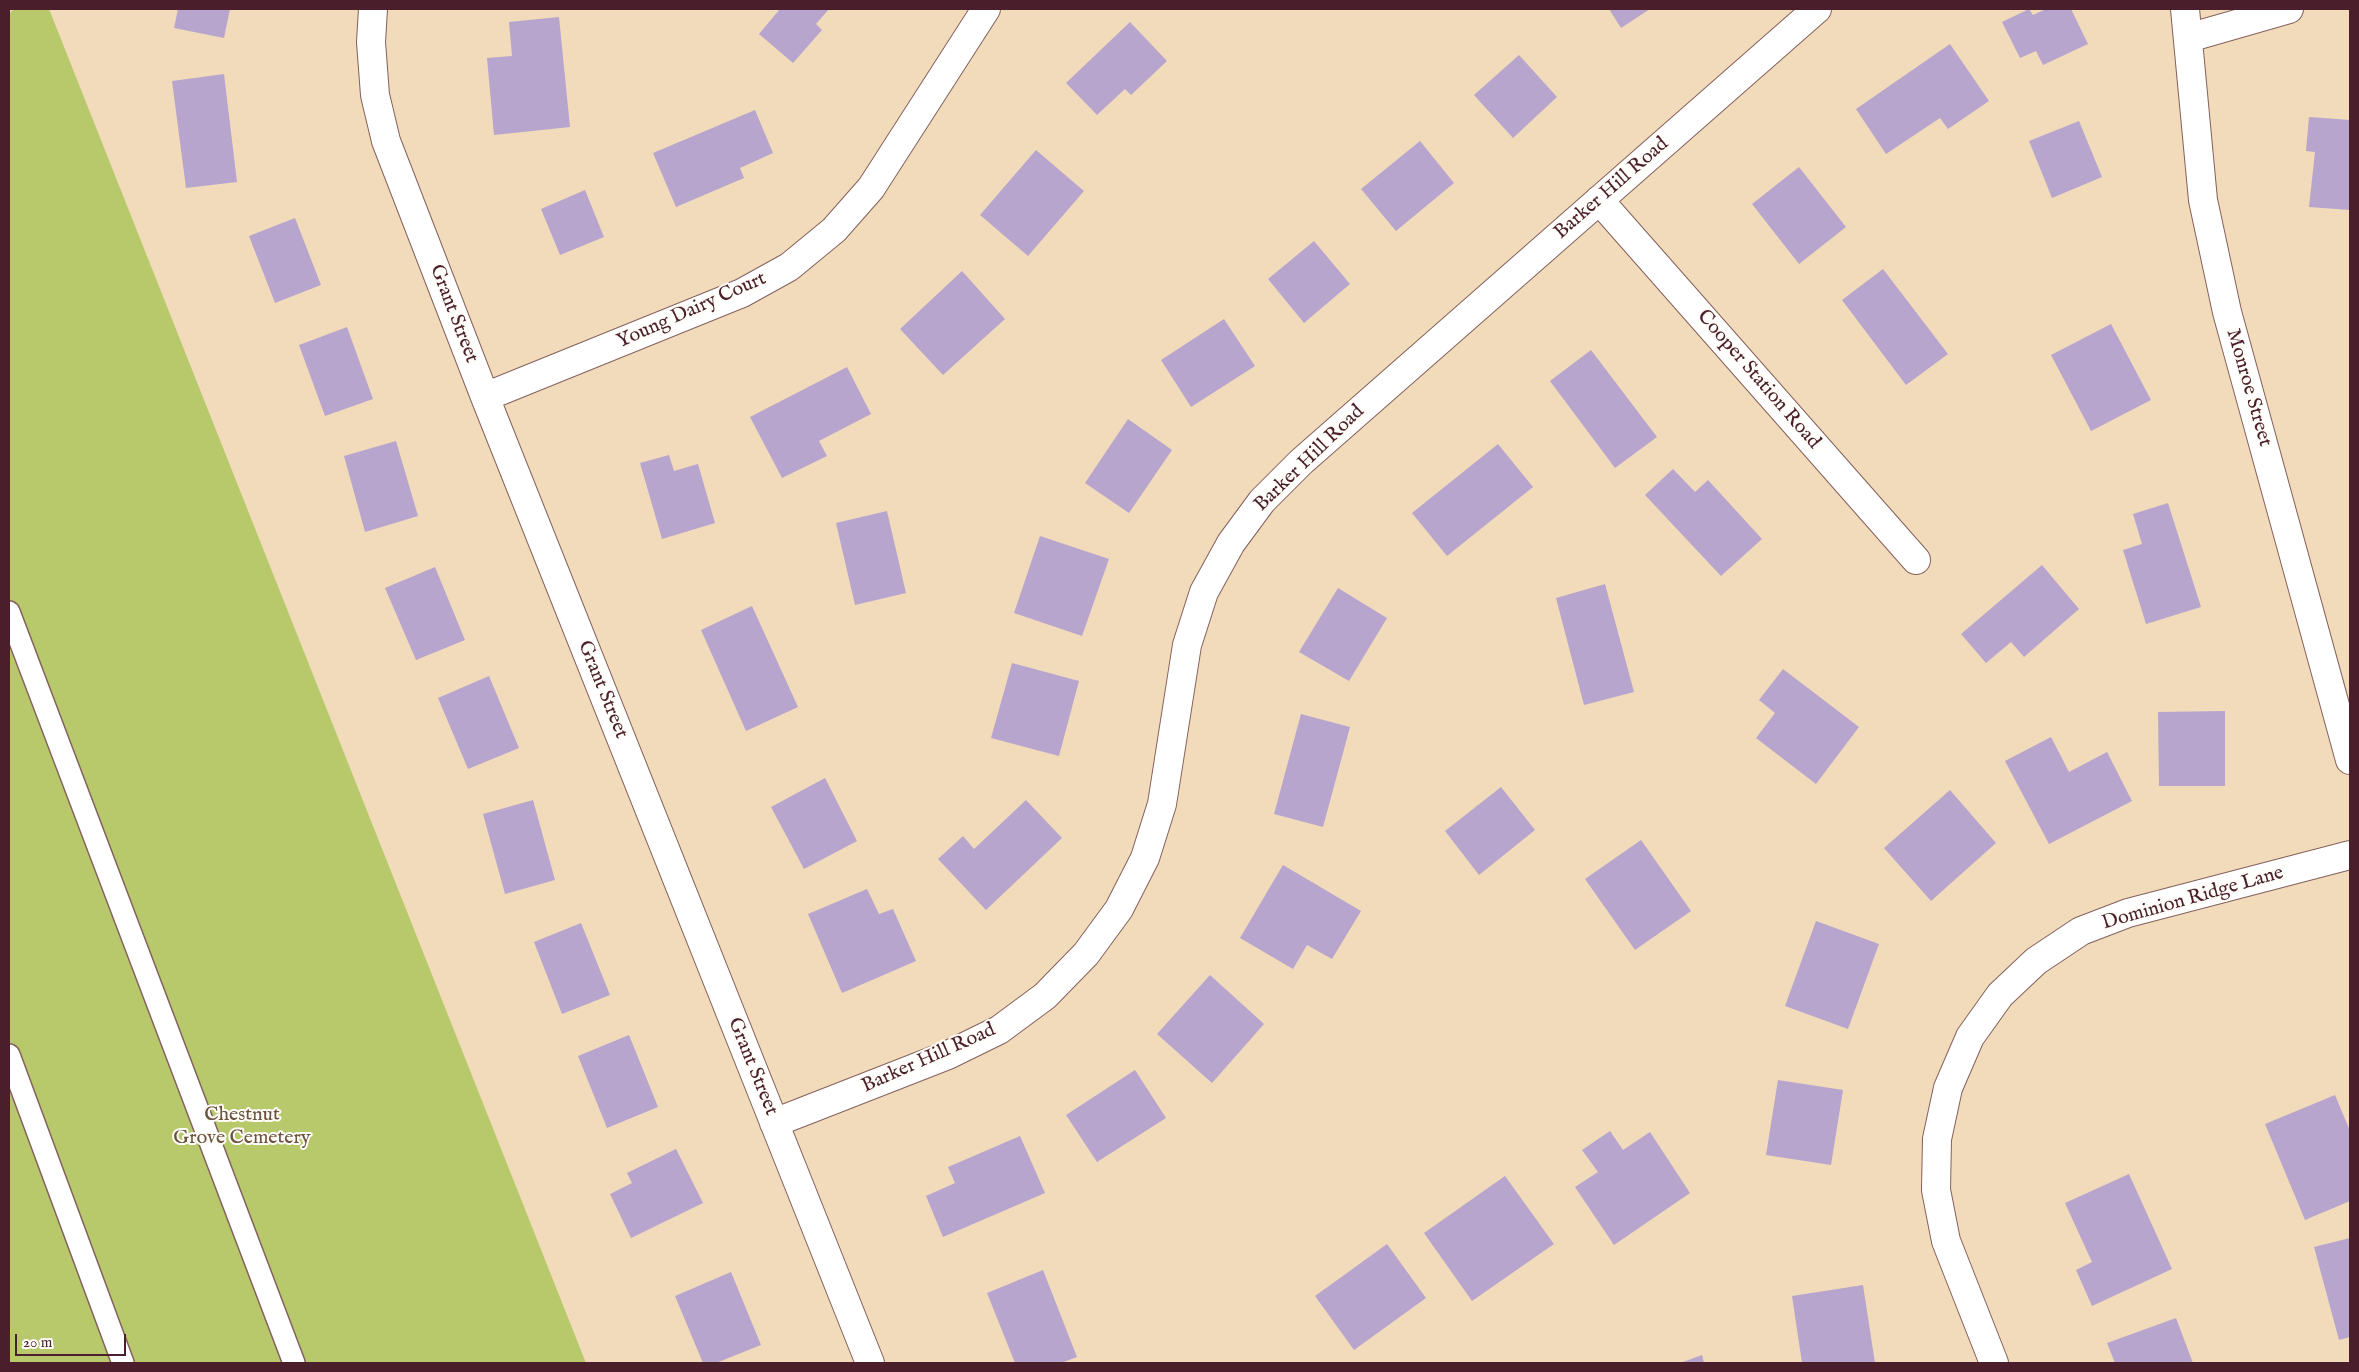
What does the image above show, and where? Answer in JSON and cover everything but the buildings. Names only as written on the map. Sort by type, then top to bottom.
[{"type":"street","name":"Grant Street","points":[[373,9],[371,42],[375,95],[386,142],[485,396],[870,1363]]},
{"type":"street","name":"Young Dairy Court","points":[[485,396],[742,293],[789,266],[834,230],[872,188],[986,9]]},
{"type":"street","name":"Barker Hill Road","points":[[774,1123],[948,1055],[999,1030],[1045,996],[1086,954],[1119,909],[1145,858],[1162,804],[1187,645],[1204,592],[1230,543],[1262,501],[1301,462],[1817,9]]},
{"type":"street","name":"Monroe Street","points":[[2185,9],[2203,200],[2227,312],[2350,760]]},
{"type":"street","points":[[2188,38],[2289,9]]},
{"type":"street","name":"Cooper Station Road","points":[[1599,200],[1916,560]]},
{"type":"street","name":"Dominion Ridge Lane","points":[[1994,1363],[1946,1241],[1936,1190],[1937,1139],[1948,1088],[1970,1037],[1995,1002],[2036,961],[2081,931],[2128,913],[2350,855]]},
{"type":"lane","points":[[9,612],[294,1363]]},
{"type":"lane","points":[[9,1055],[123,1363]]},
{"type":"green space","name":"Chestnut Grove Cemetery","points":[[14,9],[49,9],[586,1363],[9,1363],[9,14]]}]
